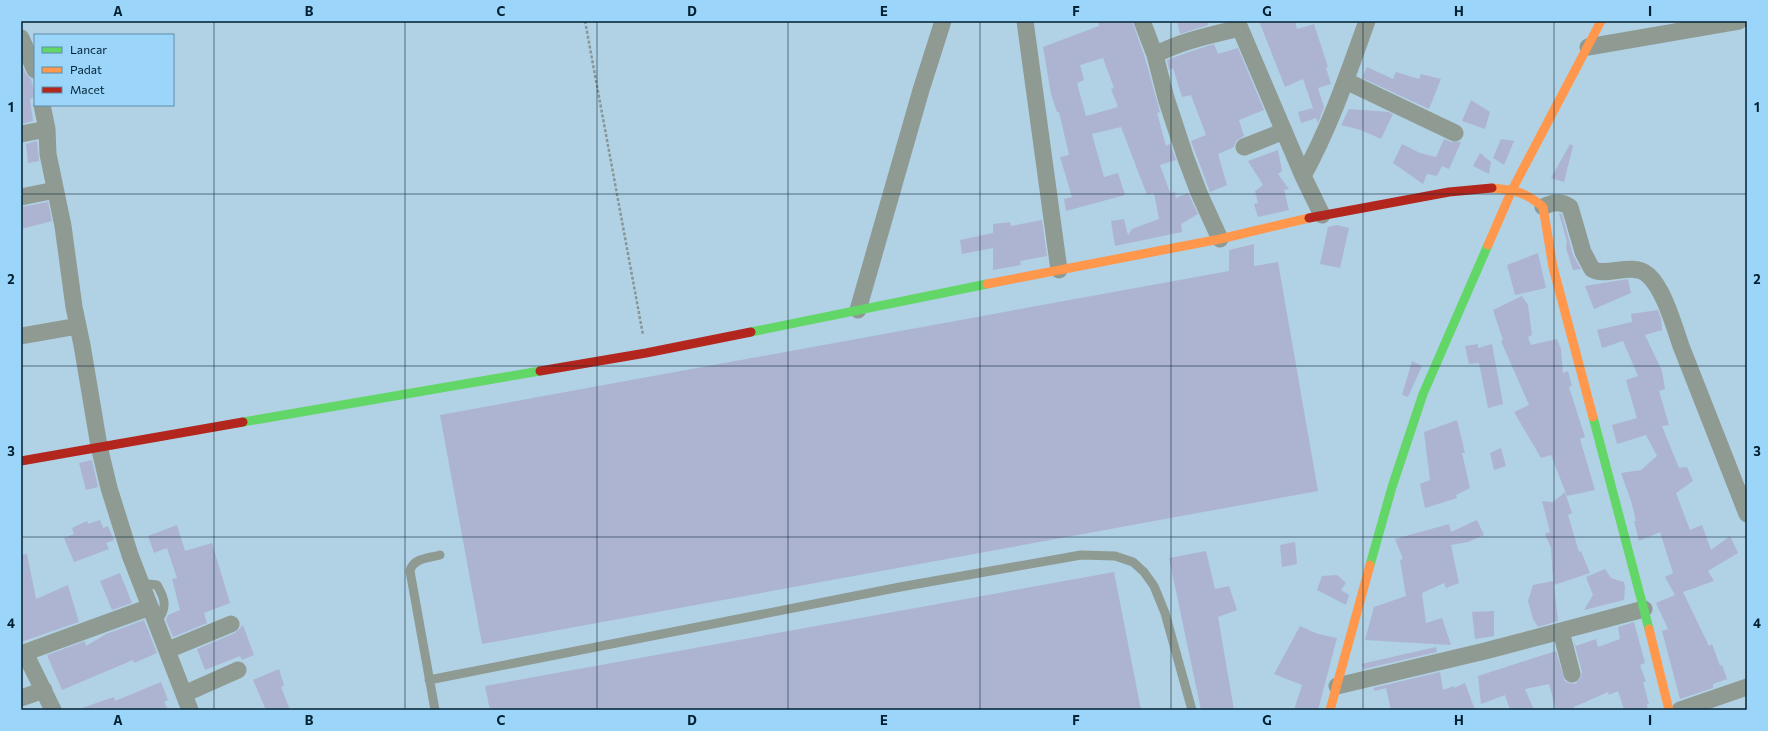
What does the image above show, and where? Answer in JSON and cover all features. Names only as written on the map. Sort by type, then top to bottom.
[{"type":"street","points":[[858,310],[921,90],[943,21]]},
{"type":"street","points":[[1025,21],[1059,270]]},
{"type":"street","points":[[1142,21],[1155,55],[1166,98],[1185,156],[1199,193],[1220,239]]},
{"type":"street","points":[[1303,176],[1316,152],[1346,81],[1367,21]]},
{"type":"street","points":[[1330,710],[1392,487],[1420,401],[1508,189],[1588,47],[1601,21]]},
{"type":"street","points":[[1588,47],[1739,21]]},
{"type":"street","points":[[1155,55],[1167,49],[1238,24],[1303,176],[1322,216]]},
{"type":"street","points":[[21,38],[34,68]]},
{"type":"street","points":[[1346,81],[1455,133]]},
{"type":"street","points":[[42,106],[47,129],[48,154],[63,226],[74,307],[99,446],[118,517],[140,583],[168,650],[190,710]]},
{"type":"street","points":[[21,134],[47,129]]},
{"type":"street","points":[[1244,147],[1284,131]]},
{"type":"street","points":[[21,461],[99,446],[646,353],[1220,239],[1322,216],[1449,192],[1487,188],[1508,189],[1530,196],[1543,207],[1553,267],[1644,609],[1669,710]]},
{"type":"street","points":[[21,197],[55,190]]},
{"type":"street","points":[[1543,207],[1553,202],[1562,203],[1570,207],[1583,252],[1592,269],[1600,272],[1623,269],[1639,270],[1648,274],[1653,281],[1670,315],[1747,514]]},
{"type":"street","points":[[21,336],[78,326]]},
{"type":"street","points":[[1337,686],[1644,609]]},
{"type":"street","points":[[53,710],[44,690],[23,653],[154,615]]},
{"type":"street","points":[[168,650],[231,624]]},
{"type":"street","points":[[1561,631],[1572,674]]},
{"type":"street","points":[[184,694],[238,670]]},
{"type":"street","points":[[1680,710],[1747,687]]},
{"type":"street","points":[[21,698],[44,690]]},
{"type":"lane","points":[[436,710],[429,680],[410,571],[415,561],[440,555]]},
{"type":"lane","points":[[429,680],[1026,564],[1080,555],[1115,556],[1133,562],[1144,572],[1154,586],[1166,613],[1192,710]]},
{"type":"path","points":[[585,21],[646,353]]},
{"type":"building","points":[[1098,21],[1132,21],[1145,58],[1160,112],[1157,113],[1166,146],[1170,144],[1176,160],[1160,165],[1170,193],[1175,192],[1176,198],[1188,193],[1198,214],[1181,224],[1182,232],[1115,246],[1111,221],[1124,219],[1128,235],[1132,229],[1159,219],[1154,193],[1147,195],[1121,127],[1092,134],[1104,177],[1118,173],[1125,195],[1066,211],[1064,199],[1072,197],[1060,157],[1069,155],[1059,112],[1057,112],[1051,94],[1043,47],[1099,26]],"holes":[[[1103,58],[1114,88],[1111,89],[1118,107],[1086,116],[1077,83],[1084,80],[1080,65]]]},
{"type":"building","points":[[1177,21],[1207,21],[1208,25],[1180,34]]},
{"type":"building","points":[[1259,21],[1295,21],[1297,29],[1314,24],[1328,67],[1326,68],[1331,84],[1318,88],[1324,107],[1318,123],[1316,118],[1301,123],[1298,112],[1313,108],[1303,79],[1285,87]]},
{"type":"building","points":[[1214,44],[1218,54],[1238,48],[1264,110],[1239,120],[1244,136],[1236,141],[1234,147],[1218,154],[1227,185],[1210,192],[1191,141],[1206,135],[1191,95],[1182,97],[1173,68],[1169,70],[1167,60]]},
{"type":"building","points":[[21,63],[26,74],[31,79],[34,97],[30,99],[33,121],[21,124]]},
{"type":"building","points":[[1367,67],[1393,79],[1396,72],[1419,79],[1421,74],[1441,79],[1429,109],[1362,78]]},
{"type":"building","points":[[1471,100],[1490,112],[1485,129],[1462,121]]},
{"type":"building","points":[[1349,109],[1389,112],[1393,114],[1381,139],[1361,130],[1341,125]]},
{"type":"building","points":[[1444,139],[1451,142],[1461,142],[1449,169],[1442,166],[1437,176],[1427,174],[1423,184],[1393,163],[1402,144],[1420,153],[1436,157]]},
{"type":"building","points":[[1501,139],[1514,141],[1504,165],[1493,158]]},
{"type":"building","points":[[37,141],[39,161],[28,163],[26,144]]},
{"type":"building","points":[[1570,144],[1573,146],[1564,182],[1551,178]]},
{"type":"building","points":[[1278,150],[1282,171],[1278,174],[1289,189],[1284,190],[1289,210],[1258,217],[1254,204],[1258,203],[1255,191],[1263,185],[1248,161]]},
{"type":"building","points":[[1480,153],[1491,162],[1489,174],[1473,166]]},
{"type":"building","points":[[48,202],[52,221],[21,229],[21,207]]},
{"type":"building","points":[[1559,213],[1562,214],[1573,255],[1581,269],[1573,270],[1566,248],[1567,242]]},
{"type":"building","points":[[1042,220],[1047,256],[1020,261],[1021,265],[993,270],[993,248],[962,254],[960,240],[993,233],[993,224],[1010,222],[1011,226]]},
{"type":"building","points":[[1337,225],[1349,228],[1340,268],[1320,264],[1328,227]]},
{"type":"building","points":[[1254,244],[1254,266],[1278,262],[1318,491],[482,644],[440,415],[1229,271],[1229,250]]},
{"type":"building","points":[[1538,253],[1546,288],[1515,295],[1507,265]]},
{"type":"building","points":[[1628,279],[1631,293],[1594,309],[1585,286]]},
{"type":"building","points":[[1522,296],[1528,305],[1532,335],[1528,337],[1531,345],[1557,339],[1561,349],[1563,373],[1568,371],[1572,386],[1569,387],[1585,437],[1580,439],[1595,490],[1567,496],[1551,455],[1541,458],[1514,412],[1529,405],[1501,341],[1503,340],[1493,310]]},
{"type":"building","points":[[1658,310],[1661,318],[1662,330],[1645,335],[1662,371],[1665,389],[1659,391],[1669,425],[1662,426],[1679,468],[1687,467],[1693,481],[1676,493],[1690,530],[1702,525],[1711,550],[1730,536],[1738,553],[1708,571],[1714,581],[1683,592],[1709,646],[1712,644],[1720,666],[1722,665],[1727,679],[1713,684],[1713,688],[1680,699],[1662,631],[1668,629],[1656,603],[1675,595],[1665,577],[1673,573],[1660,532],[1639,541],[1631,501],[1621,473],[1641,470],[1657,456],[1646,435],[1617,444],[1612,425],[1637,418],[1626,380],[1638,376],[1623,341],[1602,348],[1597,330],[1632,322],[1631,314]]},
{"type":"building","points":[[1478,344],[1478,348],[1492,344],[1503,404],[1488,408],[1479,363],[1469,364],[1465,346]]},
{"type":"building","points":[[1412,361],[1422,366],[1408,397],[1402,395]]},
{"type":"building","points":[[1457,420],[1465,453],[1462,453],[1470,488],[1456,495],[1457,498],[1425,508],[1420,484],[1430,480],[1424,432]]},
{"type":"building","points":[[1501,448],[1506,466],[1494,470],[1490,453]]},
{"type":"building","points":[[92,460],[98,487],[86,490],[79,463]]},
{"type":"building","points":[[1565,492],[1572,513],[1568,515],[1579,552],[1581,551],[1590,573],[1554,585],[1558,621],[1538,627],[1533,619],[1528,601],[1533,585],[1553,581],[1551,548],[1545,534],[1550,532],[1542,501],[1553,502]]},
{"type":"building","points":[[100,520],[103,528],[108,526],[114,540],[106,543],[109,549],[74,562],[64,538],[74,534],[72,528],[87,521],[88,524]]},
{"type":"building","points":[[1477,520],[1484,535],[1468,542],[1451,545],[1459,583],[1446,588],[1444,583],[1422,593],[1426,623],[1442,618],[1451,645],[1365,640],[1374,607],[1406,596],[1400,560],[1403,559],[1395,539],[1449,524],[1451,532]]},
{"type":"building","points":[[177,525],[185,551],[212,543],[230,603],[204,613],[207,623],[173,637],[166,620],[168,615],[180,610],[172,579],[177,578],[167,548],[154,553],[148,536]]},
{"type":"building","points":[[1295,542],[1297,564],[1282,567],[1280,545]]},
{"type":"building","points":[[1206,551],[1215,589],[1229,586],[1237,610],[1218,617],[1234,710],[1201,710],[1169,558]]},
{"type":"building","points":[[27,554],[36,599],[68,585],[79,622],[21,642],[21,555]]},
{"type":"building","points":[[1605,569],[1611,578],[1624,582],[1624,600],[1584,610],[1593,595],[1586,577]]},
{"type":"building","points":[[1114,572],[1141,710],[490,710],[485,686]]},
{"type":"building","points":[[120,573],[132,603],[112,610],[100,581]]},
{"type":"building","points":[[1337,575],[1346,583],[1341,590],[1349,595],[1346,605],[1317,590],[1322,576]]},
{"type":"building","points":[[1494,611],[1494,636],[1475,639],[1472,612]]},
{"type":"building","points":[[144,620],[157,653],[134,663],[133,660],[62,690],[47,655],[85,641],[86,646],[106,634]]},
{"type":"building","points":[[1634,622],[1645,663],[1640,665],[1646,682],[1643,682],[1649,704],[1647,704],[1648,710],[1624,710],[1618,691],[1609,695],[1608,692],[1574,707],[1574,710],[1556,710],[1549,684],[1525,689],[1534,710],[1510,710],[1505,695],[1481,704],[1478,676],[1556,651],[1565,681],[1575,684],[1581,677],[1582,672],[1574,642],[1576,646],[1596,639],[1598,647],[1620,639],[1618,627]]},
{"type":"building","points":[[243,625],[254,655],[242,660],[240,656],[205,670],[197,649],[235,633]]},
{"type":"building","points":[[1300,626],[1318,634],[1337,638],[1318,710],[1294,710],[1302,685],[1274,674]]},
{"type":"building","points":[[1436,647],[1437,652],[1364,669],[1361,664]]},
{"type":"building","points":[[279,669],[284,685],[281,687],[290,710],[266,710],[253,680]]},
{"type":"building","points":[[1440,672],[1443,690],[1454,686],[1454,688],[1465,683],[1475,710],[1391,710],[1386,688],[1375,691],[1373,688]]},
{"type":"building","points":[[161,682],[168,700],[164,702],[168,710],[83,710],[82,708],[114,697],[115,701]]},
{"type":"traffic: fast","points":[[1370,565],[1392,487],[1423,394],[1488,245]]},
{"type":"traffic: fast","points":[[751,332],[987,284]]},
{"type":"traffic: fast","points":[[243,422],[540,371]]},
{"type":"traffic: fast","points":[[1593,417],[1649,629]]},
{"type":"traffic: slow","points":[[1488,245],[1512,190],[1601,21]]},
{"type":"traffic: slow","points":[[1492,188],[1525,195],[1543,207],[1553,267],[1593,417]]},
{"type":"traffic: slow","points":[[987,284],[1220,239],[1309,218]]},
{"type":"traffic: slow","points":[[1330,710],[1370,565]]},
{"type":"traffic: slow","points":[[1649,629],[1669,710]]},
{"type":"traffic: jam","points":[[1309,218],[1449,192],[1492,188]]},
{"type":"traffic: jam","points":[[540,371],[646,353],[751,332]]},
{"type":"traffic: jam","points":[[21,461],[243,422]]}]
